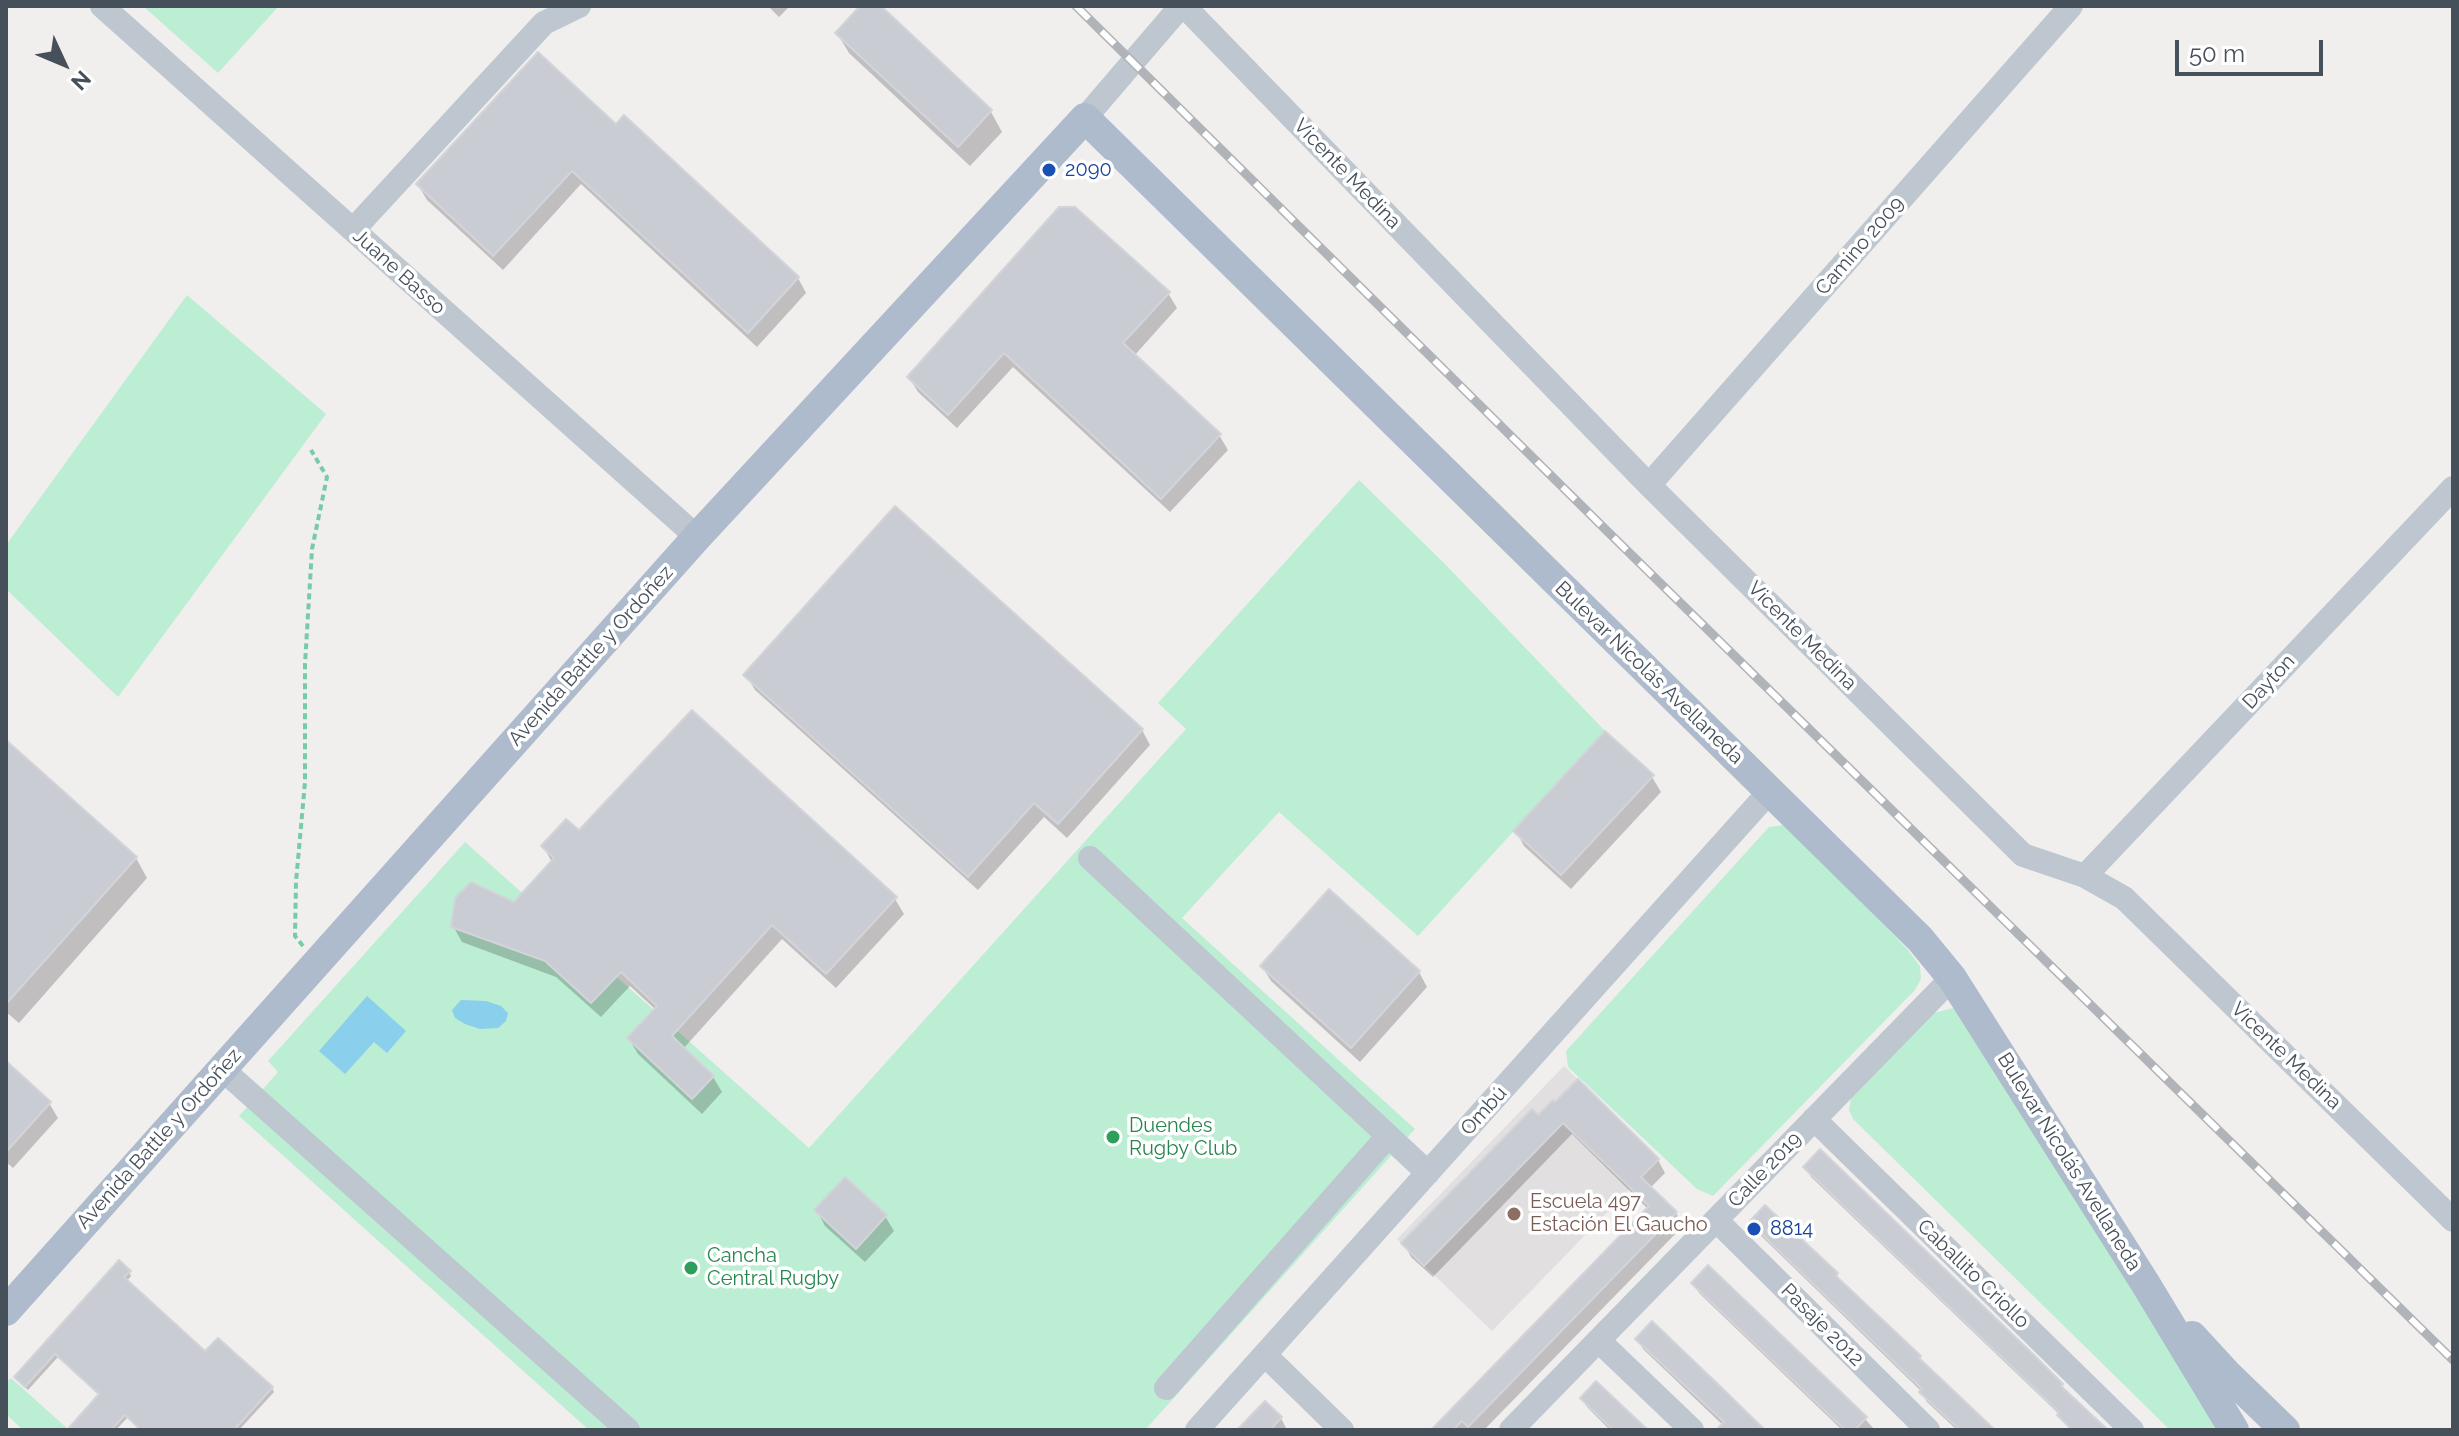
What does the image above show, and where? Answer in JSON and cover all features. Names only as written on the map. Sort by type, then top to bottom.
[{"type":"main road","name":"Avenida Battle y Ordoñez","points":[[6,1311],[697,537],[1085,118]]},
{"type":"main road","name":"Bulevar Nicolás Avellaneda","points":[[1085,118],[1920,939],[1952,978],[2234,1430]]},
{"type":"main road","name":"Bulevar Nicolás Avellaneda","points":[[2145,1283],[2226,1373],[2285,1430]]},
{"type":"street","name":"Juane Basso","points":[[102,6],[697,537]]},
{"type":"street","points":[[353,230],[544,23],[579,6]]},
{"type":"street","name":"Avenida Battle y Ordoñez","points":[[1085,118],[1182,6]]},
{"type":"street","name":"Vicente Medina","points":[[1182,6],[1649,485],[2023,855],[2085,876],[2124,898],[2453,1220]]},
{"type":"street","name":"Camino 2009","points":[[1649,485],[2071,6]]},
{"type":"street","name":"Dayton","points":[[2085,876],[2453,488]]},
{"type":"street","name":"Ombú","points":[[1197,1430],[1770,791]]},
{"type":"street","points":[[1090,858],[1428,1173]]},
{"type":"street","name":"Calle 2019","points":[[1511,1430],[1952,978]]},
{"type":"street","points":[[222,1069],[628,1430]]},
{"type":"street","name":"Caballito Criollo","points":[[1814,1119],[2132,1430]]},
{"type":"street","points":[[1166,1388],[1388,1136]]},
{"type":"street","name":"Pasaje 2012","points":[[1717,1221],[1928,1430]]},
{"type":"street","points":[[1599,1341],[1692,1430]]},
{"type":"street","points":[[1265,1355],[1342,1430]]},
{"type":"path","points":[[311,450],[327,477],[311,563],[305,664],[305,782],[296,882],[295,936],[316,963]]},
{"type":"shaded area","name":"Escuela 497 Estación El Gaucho","points":[[1564,1066],[1659,1159],[1492,1331],[1397,1239]]},
{"type":"green space","points":[[143,6],[279,6],[218,73]]},
{"type":"green space","points":[[187,295],[326,414],[118,697],[6,589],[6,545]]},
{"type":"green space","name":"Duendes Rugby Club","points":[[1359,480],[1444,563],[1605,731],[1418,936],[1279,812],[1182,918],[1415,1129],[1145,1430],[589,1430],[239,1116],[278,1072],[268,1061],[465,842],[809,1148],[1186,729],[1158,703]]},
{"type":"green space","points":[[1784,825],[1843,881],[1908,950],[1920,966],[1921,979],[1915,990],[1713,1196],[1697,1189],[1568,1067],[1566,1051],[1769,827]]},
{"type":"green space","points":[[1953,1008],[1964,1014],[2223,1430],[2170,1430],[1853,1119],[1849,1110],[1851,1098],[1934,1013]]},
{"type":"green space","points":[[11,1378],[69,1430],[23,1430],[6,1414],[6,1383]]},
{"type":"water","points":[[367,996],[406,1031],[387,1053],[374,1042],[345,1074],[319,1051]]},
{"type":"water","points":[[461,1000],[486,1001],[501,1006],[508,1013],[506,1021],[498,1028],[480,1029],[465,1024],[455,1018],[452,1010]]},
{"type":"building","points":[[860,6],[881,6],[992,110],[958,147],[835,33]]},
{"type":"building","points":[[538,52],[616,124],[624,115],[799,277],[748,333],[572,171],[493,256],[416,184]]},
{"type":"building","points":[[1059,207],[1075,207],[1170,292],[1123,343],[1221,434],[1161,499],[1004,353],[948,415],[907,377]]},
{"type":"building","points":[[895,506],[1143,729],[1058,824],[1034,803],[968,877],[743,675]]},
{"type":"building","points":[[692,710],[897,897],[826,974],[772,925],[672,1036],[714,1076],[692,1099],[627,1038],[657,1006],[621,972],[591,1003],[545,961],[451,927],[455,898],[471,882],[514,902],[554,858],[541,846],[566,819],[579,830]]},
{"type":"building","points":[[1605,731],[1654,775],[1561,875],[1513,831]]},
{"type":"building","points":[[6,740],[137,857],[6,1004]]},
{"type":"building","points":[[1329,889],[1420,971],[1351,1048],[1260,966]]},
{"type":"building","points":[[6,1061],[51,1102],[6,1152]]},
{"type":"building","points":[[1578,1079],[1659,1159],[1641,1177],[1677,1212],[1468,1427],[1462,1421],[1453,1430],[1431,1430],[1649,1206],[1563,1123],[1424,1266],[1401,1243],[1532,1109],[1538,1115]]},
{"type":"building","points":[[1820,1149],[2108,1430],[2072,1430],[2057,1415],[2059,1412],[1803,1167]]},
{"type":"building","points":[[845,1177],[887,1215],[856,1249],[814,1210]]},
{"type":"building","points":[[1765,1205],[1838,1273],[1836,1276],[1995,1430],[1960,1430],[1919,1392],[1922,1389],[1749,1222]]},
{"type":"building","points":[[119,1260],[131,1271],[124,1277],[205,1351],[218,1338],[273,1387],[234,1430],[141,1430],[125,1415],[111,1430],[67,1430],[99,1394],[55,1354],[25,1387],[14,1377]]},
{"type":"building","points":[[1708,1265],[1867,1417],[1855,1430],[1845,1430],[1691,1283]]},
{"type":"building","points":[[1652,1321],[1765,1430],[1716,1430],[1724,1422],[1635,1339]]},
{"type":"building","points":[[1596,1381],[1648,1430],[1613,1430],[1580,1398]]},
{"type":"building","points":[[1265,1401],[1282,1417],[1270,1430],[1237,1430]]},
{"type":"railway","points":[[1076,6],[2453,1360]]},
{"type":"place","name":"2090","points":[[1049,170]]},
{"type":"place","name":"Duendes Rugby Club","points":[[1113,1137]]},
{"type":"place","name":"Escuela 497 Estación El Gaucho","points":[[1514,1214]]},
{"type":"place","name":"8814","points":[[1754,1229]]},
{"type":"place","name":"Cancha Central Rugby","points":[[691,1268]]}]
